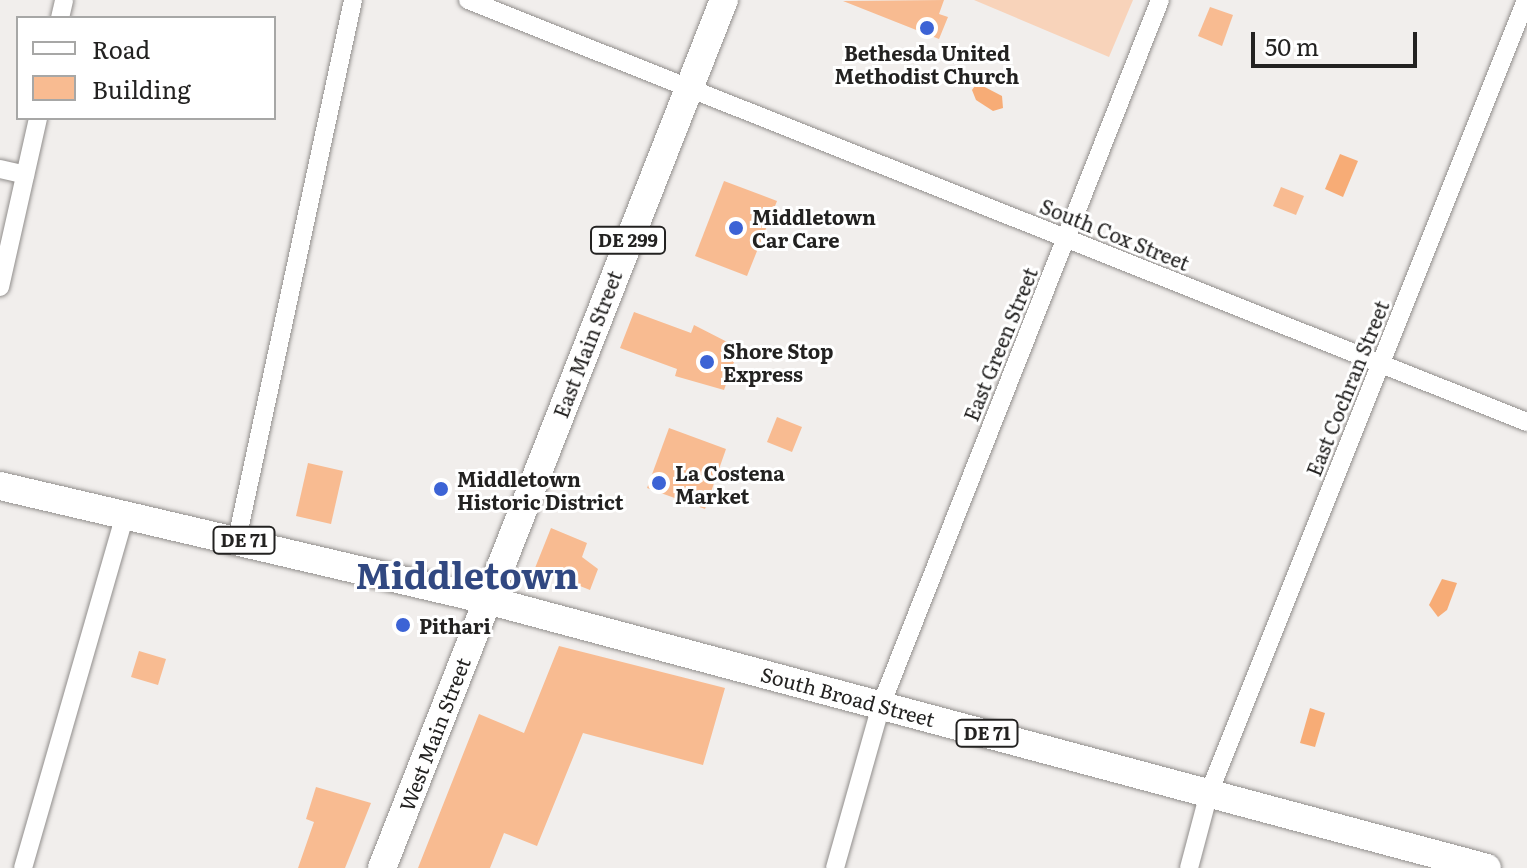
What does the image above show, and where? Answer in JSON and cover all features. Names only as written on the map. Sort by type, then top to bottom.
[{"type":"main road","name":"East Main Street","points":[[487,600],[724,0]]},
{"type":"main road","name":"DE 71","points":[[0,486],[237,539],[487,600]]},
{"type":"main road","name":"South Broad Street","points":[[487,600],[1487,868]]},
{"type":"main road","name":"West Main Street","points":[[382,868],[487,600]]},
{"type":"street","points":[[237,539],[353,0]]},
{"type":"street","name":"South Cox Street","points":[[468,0],[1527,422]]},
{"type":"street","name":"East Green Street","points":[[835,868],[881,705],[1160,0]]},
{"type":"street","name":"East Cochran Street","points":[[1189,868],[1209,793],[1526,0]]},
{"type":"street","points":[[0,287],[38,120]]},
{"type":"street","points":[[0,169],[25,175]]},
{"type":"street","points":[[23,868],[125,514]]},
{"type":"shaded area","points":[[974,0],[1133,0],[1109,57]]},
{"type":"shaded area","points":[[977,83],[1002,96],[1003,108],[993,111],[976,100],[972,90]]},
{"type":"shaded area","points":[[1340,154],[1358,161],[1343,197],[1325,189]]},
{"type":"shaded area","points":[[1442,579],[1457,583],[1447,610],[1438,617],[1429,605]]},
{"type":"shaded area","points":[[1310,708],[1325,713],[1315,747],[1300,743]]},
{"type":"building","name":"Bethesda United Methodist Church","points":[[944,0],[939,14],[948,17],[939,39],[843,1]]},
{"type":"building","points":[[1210,7],[1233,15],[1222,46],[1198,36]]},
{"type":"building","name":"Middletown Car Care","points":[[724,181],[777,201],[747,276],[695,256]]},
{"type":"building","points":[[1281,187],[1304,196],[1296,215],[1273,206]]},
{"type":"building","points":[[634,312],[691,333],[694,325],[739,348],[724,390],[675,376],[677,369],[620,348]]},
{"type":"building","points":[[777,417],[802,427],[792,452],[767,442]]},
{"type":"building","points":[[669,428],[726,449],[705,509],[647,488]]},
{"type":"building","points":[[308,463],[343,471],[331,524],[296,516]]},
{"type":"building","points":[[551,528],[587,543],[582,557],[598,569],[590,590],[535,568]]},
{"type":"building","points":[[559,646],[725,688],[703,765],[583,733],[537,846],[504,833],[490,868],[418,868],[479,714],[524,733]]},
{"type":"building","points":[[139,651],[166,659],[158,685],[131,677]]},
{"type":"building","points":[[316,787],[371,803],[345,868],[298,868],[314,822],[306,819]]},
{"type":"place","name":"Bethesda United Methodist Church","points":[[927,28]]},
{"type":"place","name":"Middletown Car Care","points":[[736,228]]},
{"type":"place","name":"Shore Stop Express","points":[[707,362]]},
{"type":"place","name":"La Costena Market","points":[[659,483]]},
{"type":"place","name":"Middletown Historic District","points":[[441,489]]},
{"type":"place","name":"Pithari","points":[[403,625]]},
{"type":"district","name":"Middletown","points":[[467,574]]}]
